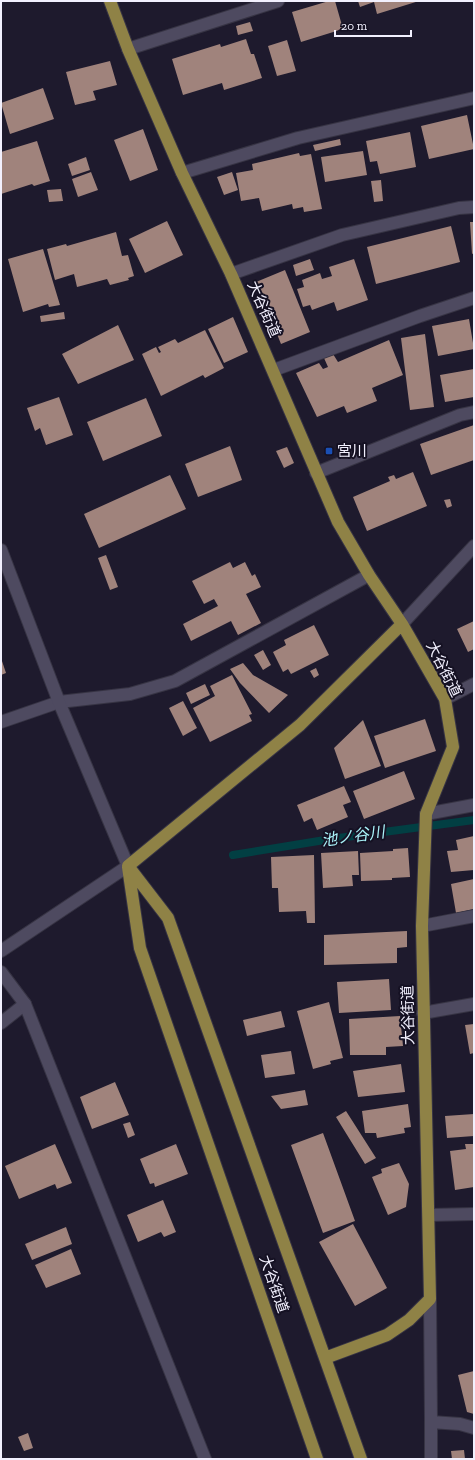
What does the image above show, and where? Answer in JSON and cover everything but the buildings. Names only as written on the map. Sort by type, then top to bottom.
[{"type":"main road","name":"大谷街道","points":[[110,1],[128,49],[182,173],[231,274],[274,370],[316,473],[338,522],[369,575],[402,624],[445,699],[453,748],[426,815],[422,926],[430,1299]]},
{"type":"main road","points":[[128,866],[300,725],[402,624]]},
{"type":"main road","name":"大谷街道","points":[[128,866],[168,918],[360,1459]]},
{"type":"main road","name":"大谷街道","points":[[128,866],[140,948],[317,1459]]},
{"type":"main road","points":[[325,1358],[387,1335],[410,1320],[430,1299]]},
{"type":"street","points":[[128,49],[278,1]]},
{"type":"street","points":[[182,173],[298,138],[474,98]]},
{"type":"street","points":[[231,274],[342,235],[459,208],[474,207]]},
{"type":"street","points":[[274,370],[420,316],[474,298]]},
{"type":"street","points":[[316,473],[460,415],[474,412]]},
{"type":"street","points":[[402,624],[474,546]]},
{"type":"street","points":[[1,550],[59,702],[128,866],[1,952]]},
{"type":"street","points":[[1,722],[59,702],[130,694],[175,680],[369,575]]},
{"type":"street","points":[[445,699],[474,684]]},
{"type":"street","points":[[426,815],[474,805]]},
{"type":"street","points":[[422,926],[474,916]]},
{"type":"street","points":[[1,972],[25,1004],[205,1459]]},
{"type":"street","points":[[1,1023],[25,1004]]},
{"type":"street","points":[[423,1014],[474,1004]]},
{"type":"street","points":[[429,1215],[474,1214]]},
{"type":"street","points":[[430,1299],[431,1459]]},
{"type":"street","points":[[431,1422],[460,1424],[474,1428]]},
{"type":"waterway","name":"池ノ谷川","points":[[233,855],[331,839],[474,820]]},
{"type":"place","name":"宮川","points":[[329,451]]}]
